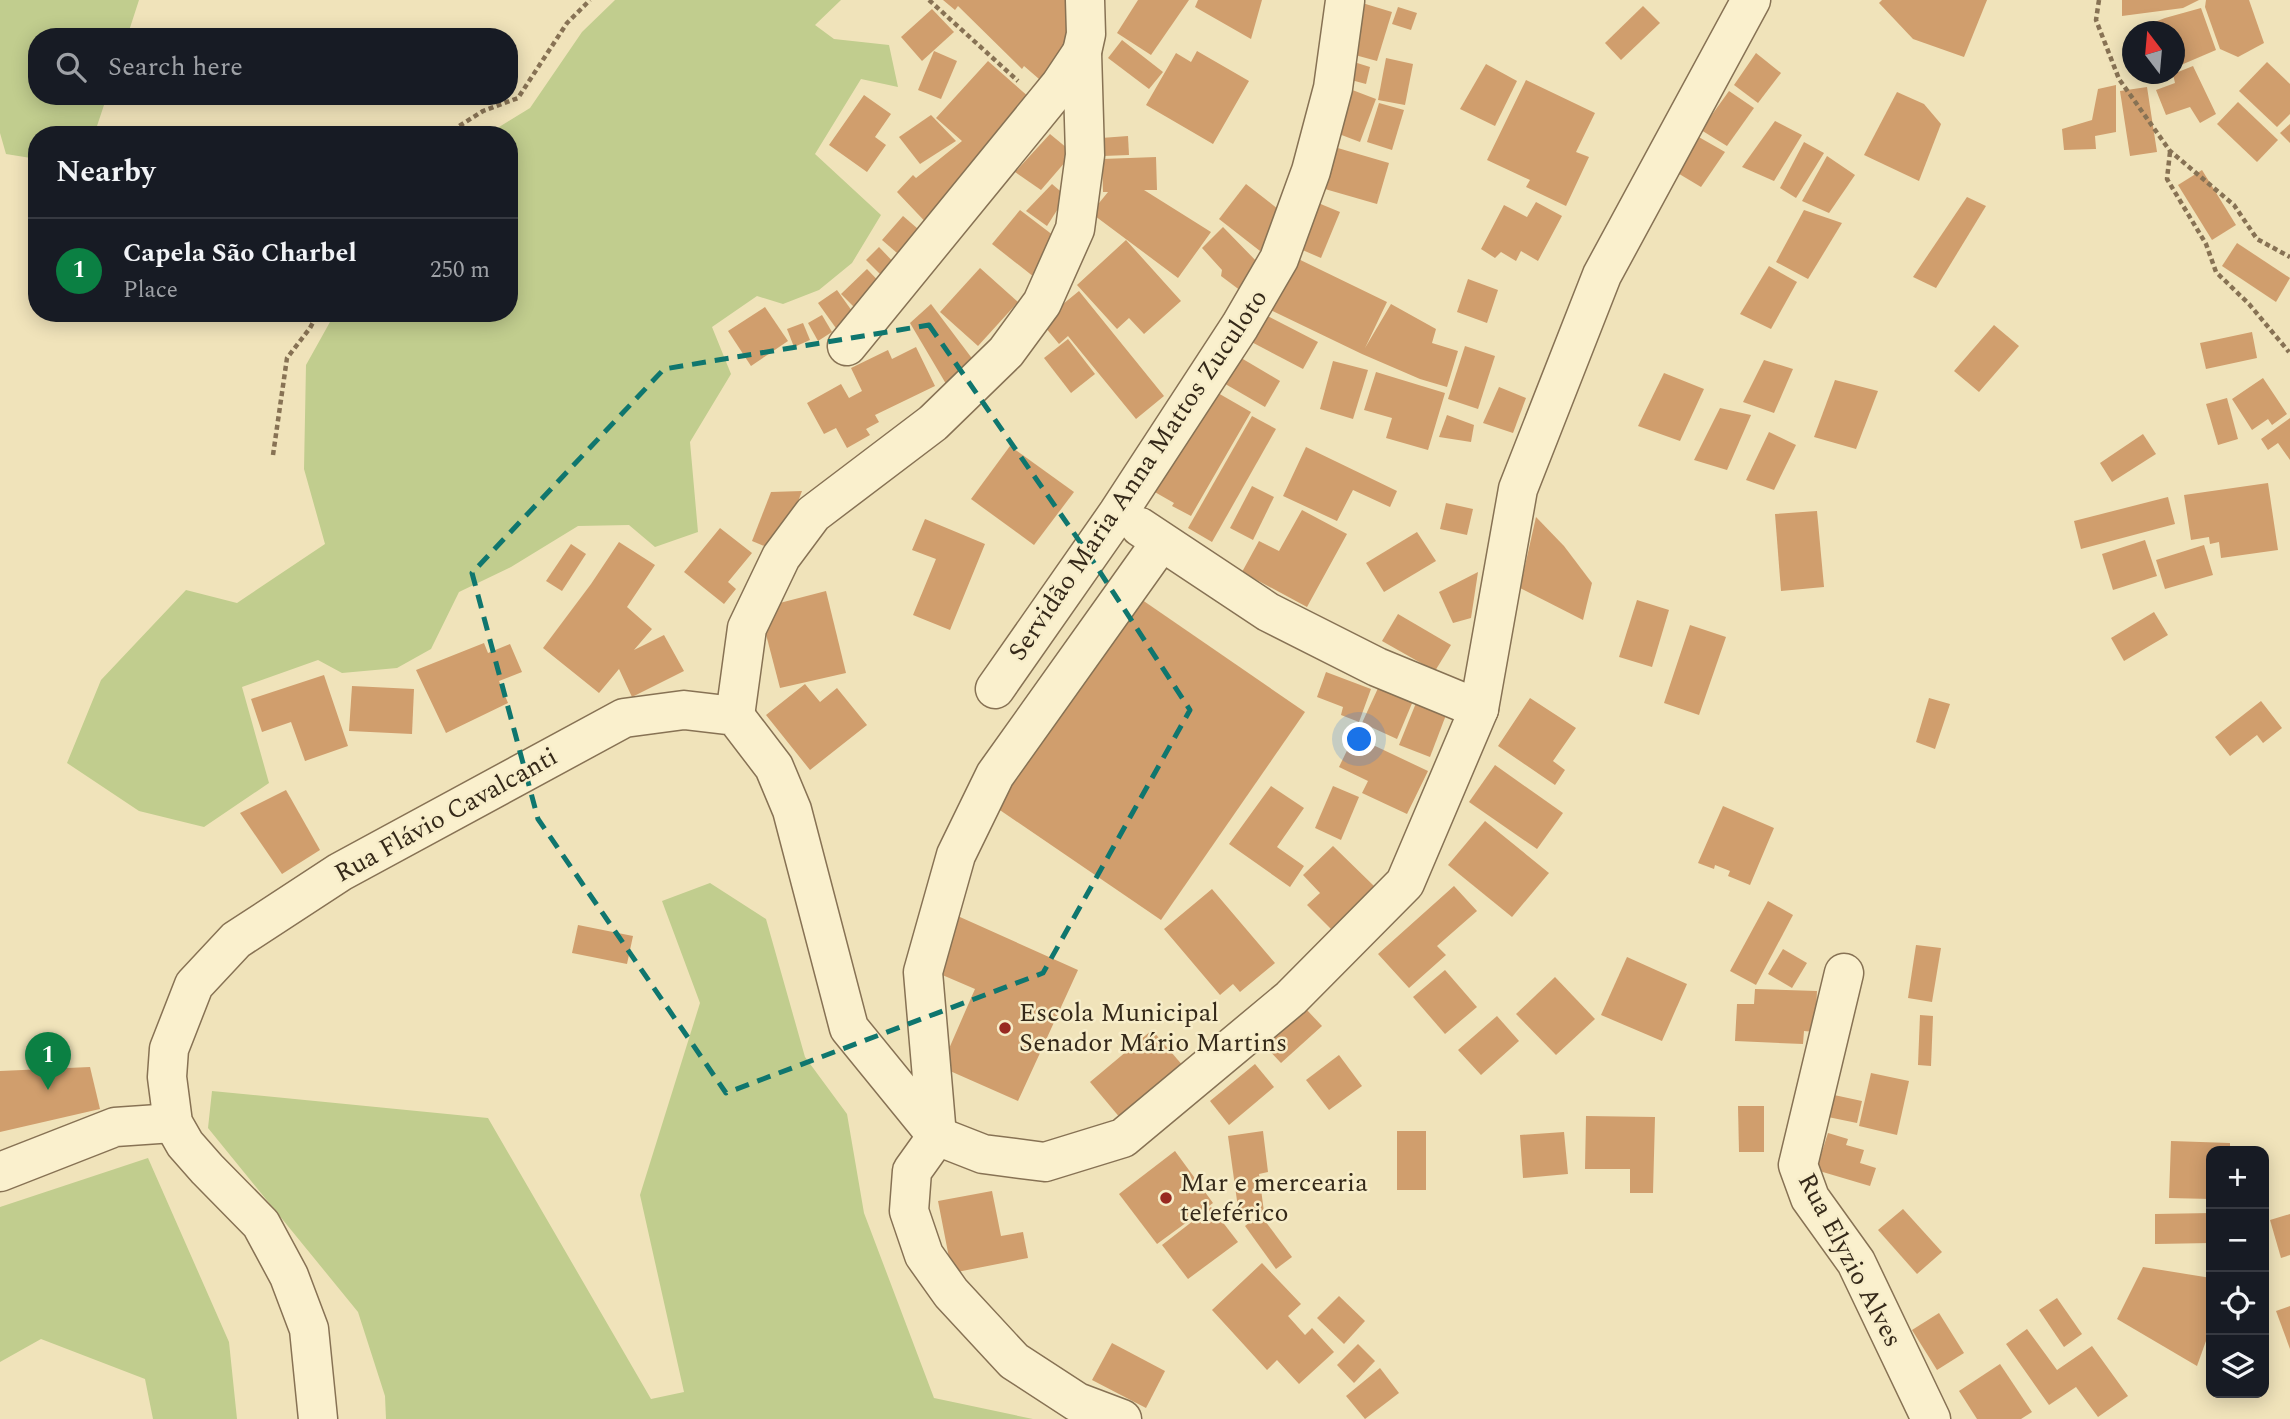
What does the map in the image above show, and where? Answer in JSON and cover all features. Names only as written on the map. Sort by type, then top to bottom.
[{"type":"street","points":[[848,346],[1044,105],[1084,29],[1113,0]]},
{"type":"street","points":[[1084,29],[1085,155],[1075,229],[1042,303],[1006,352],[933,424],[813,514],[781,557],[747,628],[735,716],[774,767],[792,810],[849,1028],[937,1136],[983,1154],[1045,1162],[1124,1138],[1291,998],[1405,883],[1479,709],[1518,489],[1602,275],[1751,0]]},
{"type":"street","name":"Servidão Maria Anna Mattos Zuculoto","points":[[995,690],[1118,513],[1240,326],[1279,259],[1311,171],[1333,88],[1345,1]]},
{"type":"street","points":[[1118,513],[1268,612],[1377,667],[1479,709]]},
{"type":"street","points":[[1122,1419],[1077,1402],[1014,1361],[951,1293],[924,1255],[909,1211],[912,1171],[937,1136],[923,972],[956,855],[995,775],[1161,542]]},
{"type":"street","name":"Rua Flávio Cavalcanti","points":[[318,1419],[309,1329],[289,1276],[261,1224],[185,1144],[173,1123],[167,1077],[169,1049],[194,985],[236,940],[340,872],[624,718],[684,709],[735,716]]},
{"type":"street","name":"Rua Elyzio Alves","points":[[1843,973],[1798,1165],[1810,1198],[1856,1262],[1931,1419]]},
{"type":"street","points":[[0,1172],[115,1127],[173,1123]]},
{"type":"path","points":[[518,98],[566,23],[590,0]]},
{"type":"path","points":[[929,0],[1044,105]]},
{"type":"path","points":[[2099,0],[2096,20],[2119,79],[2170,151],[2234,205],[2257,239],[2290,257]]},
{"type":"path","points":[[459,126],[483,111],[500,105]]},
{"type":"path","points":[[2170,151],[2167,179],[2206,244],[2216,272],[2249,304],[2289,352]]},
{"type":"path","points":[[273,455],[286,358],[313,322]]},
{"type":"highlighted area","points":[[929,325],[1087,552],[1190,710],[1043,973],[726,1093],[538,819],[472,573],[664,369]]},
{"type":"green space","points":[[0,0],[139,0],[130,28],[28,28],[28,105],[104,105],[97,126],[28,126],[28,158],[6,154],[0,133]]},
{"type":"green space","points":[[615,0],[841,0],[815,25],[834,39],[889,45],[898,87],[861,79],[815,154],[881,215],[852,263],[819,290],[783,304],[757,296],[712,327],[731,374],[690,442],[698,532],[655,547],[629,525],[578,526],[511,567],[459,592],[431,649],[397,668],[342,673],[318,660],[242,687],[269,783],[204,827],[139,811],[67,763],[101,680],[186,590],[237,603],[325,544],[304,469],[306,365],[330,322],[518,322],[518,126],[501,126],[530,108],[582,32]]},
{"type":"green space","points":[[710,883],[766,919],[805,1057],[847,1114],[864,1213],[934,1398],[1033,1419],[386,1419],[385,1396],[358,1312],[208,1128],[212,1091],[488,1118],[651,1399],[684,1392],[640,1195],[700,1003],[662,901]]},
{"type":"green space","points":[[148,1158],[229,1342],[237,1419],[153,1419],[145,1379],[41,1339],[0,1362],[0,1207]]},
{"type":"building","points":[[943,0],[1080,0],[1070,41],[1046,85],[1024,66],[1022,69],[958,6],[955,10]]},
{"type":"building","points":[[1138,0],[1189,0],[1151,55],[1117,33]]},
{"type":"building","points":[[1198,0],[1262,0],[1251,39],[1195,7]]},
{"type":"building","points":[[1882,0],[1987,0],[1964,57],[1913,39],[1879,3]]},
{"type":"building","points":[[2122,0],[2199,0],[2183,8],[2122,16]]},
{"type":"building","points":[[2206,0],[2249,0],[2264,43],[2238,57],[2220,49],[2205,7]]},
{"type":"building","points":[[1359,2],[1392,12],[1377,61],[1344,52]]},
{"type":"building","points":[[1643,6],[1660,23],[1621,60],[1605,43]]},
{"type":"building","points":[[1398,7],[1417,13],[1411,30],[1392,24]]},
{"type":"building","points":[[2201,8],[2216,50],[2185,63],[2185,21],[2157,21]]},
{"type":"building","points":[[932,9],[954,32],[922,61],[901,37]]},
{"type":"building","points":[[1122,40],[1163,72],[1149,89],[1108,58]]},
{"type":"building","points":[[934,51],[957,61],[941,99],[918,90]]},
{"type":"building","points":[[1197,51],[1249,81],[1213,144],[1146,105],[1176,53],[1191,62]]},
{"type":"building","points":[[1756,53],[1781,73],[1758,103],[1734,85]]},
{"type":"building","points":[[1341,58],[1370,67],[1366,84],[1336,76]]},
{"type":"building","points":[[1386,58],[1413,64],[1405,105],[1378,100]]},
{"type":"building","points":[[988,61],[1038,105],[935,232],[897,192],[913,175],[916,178],[962,141],[936,118]]},
{"type":"building","points":[[2267,62],[2290,84],[2290,114],[2277,127],[2239,91]]},
{"type":"building","points":[[1486,64],[1517,81],[1495,126],[1460,109]]},
{"type":"building","points":[[2193,66],[2216,114],[2200,123],[2190,107],[2166,115],[2156,90],[2172,84],[2185,84],[2185,69]]},
{"type":"building","points":[[1526,80],[1595,113],[1576,152],[1589,157],[1566,206],[1526,187],[1530,180],[1487,160]]},
{"type":"building","points":[[2116,85],[2116,132],[2095,136],[2096,149],[2064,150],[2062,129],[2092,120],[2098,89]]},
{"type":"building","points":[[2147,87],[2157,152],[2130,156],[2120,91]]},
{"type":"building","points":[[1347,88],[1376,99],[1360,142],[1331,131]]},
{"type":"building","points":[[1729,91],[1754,108],[1727,146],[1701,130]]},
{"type":"building","points":[[1897,92],[1924,104],[1941,124],[1919,181],[1864,155]]},
{"type":"building","points":[[864,95],[891,114],[875,137],[886,145],[867,172],[829,145]]},
{"type":"building","points":[[2238,102],[2278,140],[2257,162],[2217,124]]},
{"type":"building","points":[[1379,103],[1404,110],[1392,150],[1367,142]]},
{"type":"building","points":[[931,115],[956,141],[920,164],[899,137]]},
{"type":"building","points":[[1775,121],[1802,135],[1774,181],[1742,167]]},
{"type":"building","points":[[2290,124],[2290,143],[2280,133]]},
{"type":"building","points":[[1050,134],[1073,153],[1041,190],[1015,172]]},
{"type":"building","points":[[1128,136],[1129,155],[1103,156],[1101,138]]},
{"type":"building","points":[[1697,136],[1725,152],[1701,187],[1676,172]]},
{"type":"building","points":[[1804,142],[1824,153],[1796,198],[1780,188]]},
{"type":"building","points":[[1324,144],[1389,163],[1377,204],[1311,185]]},
{"type":"building","points":[[1827,156],[1855,175],[1829,213],[1802,201]]},
{"type":"building","points":[[1156,157],[1157,190],[1144,190],[1211,232],[1178,278],[1091,213],[1108,192],[1103,192],[1102,159]]},
{"type":"building","points":[[2202,170],[2236,225],[2212,240],[2178,185]]},
{"type":"building","points":[[1052,184],[1066,196],[1047,226],[1026,211]]},
{"type":"building","points":[[1246,184],[1287,216],[1260,251],[1219,219]]},
{"type":"building","points":[[1967,197],[1986,206],[1936,288],[1913,277]]},
{"type":"building","points":[[1311,200],[1340,212],[1321,258],[1291,245]]},
{"type":"building","points":[[1536,202],[1562,216],[1538,261],[1521,251],[1516,261],[1501,252],[1495,258],[1481,249],[1504,205],[1527,217]]},
{"type":"building","points":[[1020,210],[1062,242],[1034,277],[992,244]]},
{"type":"building","points":[[1804,210],[1842,223],[1808,279],[1776,262]]},
{"type":"building","points":[[903,216],[925,235],[904,259],[882,240]]},
{"type":"building","points":[[1223,227],[1261,266],[1241,291],[1221,276],[1222,270],[1202,248]]},
{"type":"building","points":[[1126,240],[1181,301],[1144,334],[1129,318],[1117,329],[1077,285]]},
{"type":"building","points":[[2237,243],[2290,278],[2276,302],[2222,266]]},
{"type":"building","points":[[879,247],[899,268],[886,280],[866,260]]},
{"type":"building","points":[[1286,253],[1387,302],[1365,348],[1391,304],[1436,329],[1432,343],[1458,351],[1447,387],[1420,379],[1362,354],[1260,305]]},
{"type":"building","points":[[1769,266],[1797,282],[1771,329],[1740,314]]},
{"type":"building","points":[[980,268],[1018,302],[978,346],[940,312]]},
{"type":"building","points":[[867,269],[887,290],[861,314],[841,294]]},
{"type":"building","points":[[1468,279],[1498,290],[1487,323],[1457,312]]},
{"type":"building","points":[[837,290],[857,318],[838,331],[818,303]]},
{"type":"building","points":[[1079,291],[1164,396],[1136,419],[1068,336],[1059,344],[1041,322]]},
{"type":"building","points":[[931,304],[980,369],[952,394],[910,323]]},
{"type":"building","points":[[765,307],[788,341],[751,366],[728,331]]},
{"type":"building","points":[[1256,310],[1318,342],[1303,369],[1242,337]]},
{"type":"building","points":[[822,315],[832,332],[818,341],[808,323]]},
{"type":"building","points":[[803,323],[810,340],[794,347],[787,329]]},
{"type":"building","points":[[1994,325],[2019,346],[1979,392],[1954,371]]},
{"type":"building","points":[[2252,332],[2257,358],[2206,369],[2200,343]]},
{"type":"building","points":[[1068,339],[1095,374],[1071,393],[1044,358]]},
{"type":"building","points":[[1465,346],[1495,356],[1478,409],[1448,399]]},
{"type":"building","points":[[916,347],[935,386],[875,415],[879,422],[866,429],[870,435],[847,448],[836,428],[824,434],[807,403],[841,384],[849,398],[862,391],[851,368],[888,350],[892,359]]},
{"type":"building","points":[[1231,352],[1280,381],[1265,407],[1215,378]]},
{"type":"building","points":[[1764,360],[1793,369],[1774,413],[1743,402]]},
{"type":"building","points":[[1333,361],[1368,370],[1353,419],[1320,409]]},
{"type":"building","points":[[1376,372],[1445,393],[1428,450],[1386,438],[1392,418],[1364,410]]},
{"type":"building","points":[[1664,373],[1704,389],[1680,441],[1638,426]]},
{"type":"building","points":[[2263,378],[2287,414],[2272,425],[2268,419],[2252,430],[2232,399]]},
{"type":"building","points":[[1835,380],[1878,391],[1856,449],[1814,437]]},
{"type":"building","points":[[1204,385],[1251,412],[1191,516],[1146,487]]},
{"type":"building","points":[[1499,387],[1526,398],[1513,433],[1483,423]]},
{"type":"building","points":[[2227,398],[2238,439],[2218,445],[2206,404]]},
{"type":"building","points":[[1720,408],[1751,415],[1727,470],[1694,460]]},
{"type":"building","points":[[1447,415],[1474,425],[1471,442],[1439,437]]},
{"type":"building","points":[[1252,416],[1276,429],[1212,542],[1188,528]]},
{"type":"building","points":[[2290,418],[2290,460],[2278,443],[2268,450],[2261,439]]},
{"type":"building","points":[[1769,432],[1796,445],[1774,490],[1746,480]]},
{"type":"building","points":[[2143,434],[2156,454],[2112,482],[2100,463]]},
{"type":"building","points":[[1010,446],[1074,492],[1034,545],[971,499]]},
{"type":"building","points":[[1306,447],[1397,491],[1390,507],[1353,490],[1337,521],[1283,496]]},
{"type":"building","points":[[2268,483],[2278,550],[2221,558],[2219,542],[2210,544],[2209,537],[2191,540],[2184,495]]},
{"type":"building","points":[[1252,486],[1274,497],[1253,540],[1230,528]]},
{"type":"building","points":[[802,491],[779,552],[752,541],[771,492]]},
{"type":"building","points":[[2168,497],[2175,524],[2081,549],[2074,521]]},
{"type":"building","points":[[1446,503],[1473,509],[1467,535],[1440,529]]},
{"type":"building","points":[[1302,510],[1347,534],[1307,607],[1242,572],[1259,541],[1279,551]]},
{"type":"building","points":[[1817,511],[1824,587],[1781,591],[1775,514]]},
{"type":"building","points":[[1536,517],[1564,546],[1592,583],[1583,620],[1520,588]]},
{"type":"building","points":[[925,519],[985,544],[950,630],[913,615],[936,559],[912,550]]},
{"type":"building","points":[[720,528],[752,553],[728,582],[736,589],[724,604],[684,572]]},
{"type":"building","points":[[1417,532],[1436,561],[1384,592],[1366,563]]},
{"type":"building","points":[[2145,540],[2157,576],[2113,590],[2102,554]]},
{"type":"building","points":[[619,542],[655,565],[627,607],[652,629],[634,650],[664,635],[684,671],[632,697],[619,669],[599,693],[543,648]]},
{"type":"building","points":[[571,544],[586,554],[562,591],[546,581]]},
{"type":"building","points":[[2204,545],[2213,575],[2165,589],[2156,560]]},
{"type":"building","points":[[1478,572],[1471,618],[1453,623],[1439,592]]},
{"type":"building","points":[[826,591],[846,673],[780,688],[763,623],[772,605]]},
{"type":"building","points":[[1135,595],[1305,712],[1161,920],[991,804]]},
{"type":"building","points":[[1637,600],[1669,610],[1652,667],[1619,657]]},
{"type":"building","points":[[2154,612],[2168,635],[2124,661],[2111,638]]},
{"type":"building","points":[[1398,614],[1451,645],[1435,671],[1382,641]]},
{"type":"building","points":[[1690,625],[1726,637],[1699,715],[1664,703]]},
{"type":"building","points":[[484,643],[488,653],[510,644],[522,672],[499,681],[508,703],[446,733],[416,670]]},
{"type":"building","points":[[1326,672],[1371,689],[1359,722],[1341,715],[1343,707],[1317,697]]},
{"type":"building","points":[[324,675],[348,746],[305,761],[291,722],[262,732],[251,699]]},
{"type":"building","points":[[805,684],[820,702],[837,688],[867,725],[810,770],[766,715]]},
{"type":"building","points":[[352,686],[414,689],[412,734],[349,731]]},
{"type":"building","points":[[1379,686],[1413,701],[1397,739],[1362,723]]},
{"type":"building","points":[[1530,698],[1576,728],[1553,761],[1565,770],[1555,785],[1498,746]]},
{"type":"building","points":[[1929,698],[1950,704],[1935,749],[1916,742]]},
{"type":"building","points":[[2261,701],[2282,728],[2263,743],[2257,735],[2230,756],[2215,737]]},
{"type":"building","points":[[1416,703],[1446,715],[1430,757],[1399,745]]},
{"type":"building","points":[[1354,736],[1428,771],[1407,814],[1362,793],[1368,781],[1339,767]]},
{"type":"building","points":[[1495,765],[1563,813],[1537,849],[1469,802]]},
{"type":"building","points":[[1271,786],[1304,808],[1277,847],[1304,866],[1290,887],[1229,844]]},
{"type":"building","points":[[1333,786],[1359,797],[1341,840],[1315,828]]},
{"type":"building","points":[[286,790],[320,850],[282,874],[240,813]]},
{"type":"building","points":[[1723,806],[1774,828],[1750,885],[1728,876],[1730,871],[1715,865],[1714,869],[1698,863]]},
{"type":"building","points":[[1485,821],[1549,873],[1512,917],[1448,865]]},
{"type":"building","points":[[1333,846],[1375,887],[1331,929],[1307,905],[1320,893],[1303,875]]},
{"type":"building","points":[[1454,886],[1477,911],[1437,946],[1446,955],[1409,988],[1378,954]]},
{"type":"building","points":[[1212,889],[1275,963],[1240,992],[1233,984],[1220,995],[1164,929]]},
{"type":"building","points":[[1768,901],[1793,915],[1756,985],[1730,971]]},
{"type":"building","name":"Escola Municipal Senador Mário Martins","points":[[951,913],[1078,970],[1018,1101],[941,1067],[975,989],[926,968]]},
{"type":"building","points":[[578,925],[633,936],[627,964],[572,953]]},
{"type":"building","points":[[1916,945],[1941,948],[1932,1002],[1908,998]]},
{"type":"building","points":[[1783,949],[1807,963],[1792,988],[1768,974]]},
{"type":"building","points":[[1627,957],[1687,984],[1662,1041],[1601,1015]]},
{"type":"building","points":[[1445,970],[1477,1007],[1445,1034],[1413,997]]},
{"type":"building","points":[[1555,977],[1595,1019],[1556,1055],[1516,1014]]},
{"type":"building","points":[[1755,989],[1817,991],[1815,1032],[1804,1031],[1803,1044],[1735,1041],[1737,1004],[1754,1004]]},
{"type":"building","points":[[1306,1009],[1322,1026],[1281,1063],[1265,1046]]},
{"type":"building","points":[[1920,1015],[1933,1016],[1931,1066],[1918,1065]]},
{"type":"building","points":[[1497,1016],[1519,1041],[1481,1075],[1458,1050]]},
{"type":"building","points":[[1152,1030],[1184,1067],[1121,1119],[1090,1082]]},
{"type":"building","points":[[1339,1055],[1362,1086],[1329,1110],[1306,1080]]},
{"type":"building","points":[[1255,1064],[1274,1087],[1229,1125],[1210,1101]]},
{"type":"building","points":[[90,1067],[100,1109],[0,1132],[0,1071]]},
{"type":"building","points":[[1871,1073],[1909,1081],[1897,1135],[1859,1126]]},
{"type":"building","points":[[1834,1095],[1862,1101],[1857,1123],[1828,1117]]},
{"type":"building","points":[[1738,1106],[1764,1106],[1764,1152],[1739,1152]]},
{"type":"building","points":[[1586,1116],[1655,1117],[1653,1193],[1630,1193],[1630,1169],[1585,1169]]},
{"type":"building","points":[[1263,1131],[1268,1172],[1259,1174],[1264,1212],[1239,1215],[1228,1136]]},
{"type":"building","points":[[1397,1131],[1426,1131],[1426,1190],[1397,1190]]},
{"type":"building","points":[[1564,1132],[1568,1174],[1523,1178],[1520,1135]]},
{"type":"building","points":[[1828,1133],[1848,1139],[1846,1145],[1864,1150],[1860,1163],[1876,1168],[1870,1186],[1816,1170]]},
{"type":"building","points":[[2171,1141],[2230,1143],[2230,1146],[2206,1146],[2206,1199],[2169,1198]]},
{"type":"building","name":"Mar e mercearia teleférico","points":[[1175,1151],[1213,1203],[1157,1244],[1119,1194]]},
{"type":"building","points":[[992,1191],[1001,1236],[1023,1232],[1028,1258],[952,1273],[938,1201]]},
{"type":"building","points":[[1211,1207],[1238,1242],[1188,1279],[1162,1245]]},
{"type":"building","points":[[1903,1209],[1942,1252],[1917,1274],[1878,1230]]},
{"type":"building","points":[[2206,1213],[2206,1243],[2155,1244],[2155,1214]]},
{"type":"building","points":[[1260,1214],[1292,1257],[1276,1269],[1245,1226]]},
{"type":"building","points":[[2290,1214],[2290,1255],[2281,1258],[2270,1220]]},
{"type":"building","points":[[1262,1263],[1301,1304],[1288,1316],[1305,1335],[1312,1328],[1334,1352],[1299,1384],[1277,1360],[1267,1370],[1212,1310]]},
{"type":"building","points":[[2143,1267],[2206,1277],[2206,1341],[2197,1366],[2117,1319]]},
{"type":"building","points":[[1339,1296],[1365,1321],[1344,1344],[1317,1318]]},
{"type":"building","points":[[2057,1298],[2082,1334],[2064,1347],[2039,1310]]},
{"type":"building","points":[[2290,1306],[2290,1349],[2276,1311]]},
{"type":"building","points":[[1939,1313],[1964,1353],[1937,1370],[1912,1330]]},
{"type":"building","points":[[2027,1329],[2057,1370],[2092,1346],[2128,1396],[2098,1417],[2076,1387],[2049,1405],[2006,1344]]},
{"type":"building","points":[[1112,1343],[1165,1371],[1146,1408],[1092,1380]]},
{"type":"building","points":[[1358,1344],[1375,1361],[1354,1383],[1337,1365]]},
{"type":"building","points":[[2000,1364],[2032,1412],[2021,1419],[1977,1419],[1959,1391]]},
{"type":"building","points":[[1380,1368],[1399,1393],[1365,1419],[1346,1396]]},
{"type":"place","name":"Escola Municipal Senador Mário Martins","points":[[1005,1028]]},
{"type":"place","name":"Capela São Charbel","points":[[48,1090]]},
{"type":"place","name":"Mar e mercearia teleférico","points":[[1166,1198]]}]
